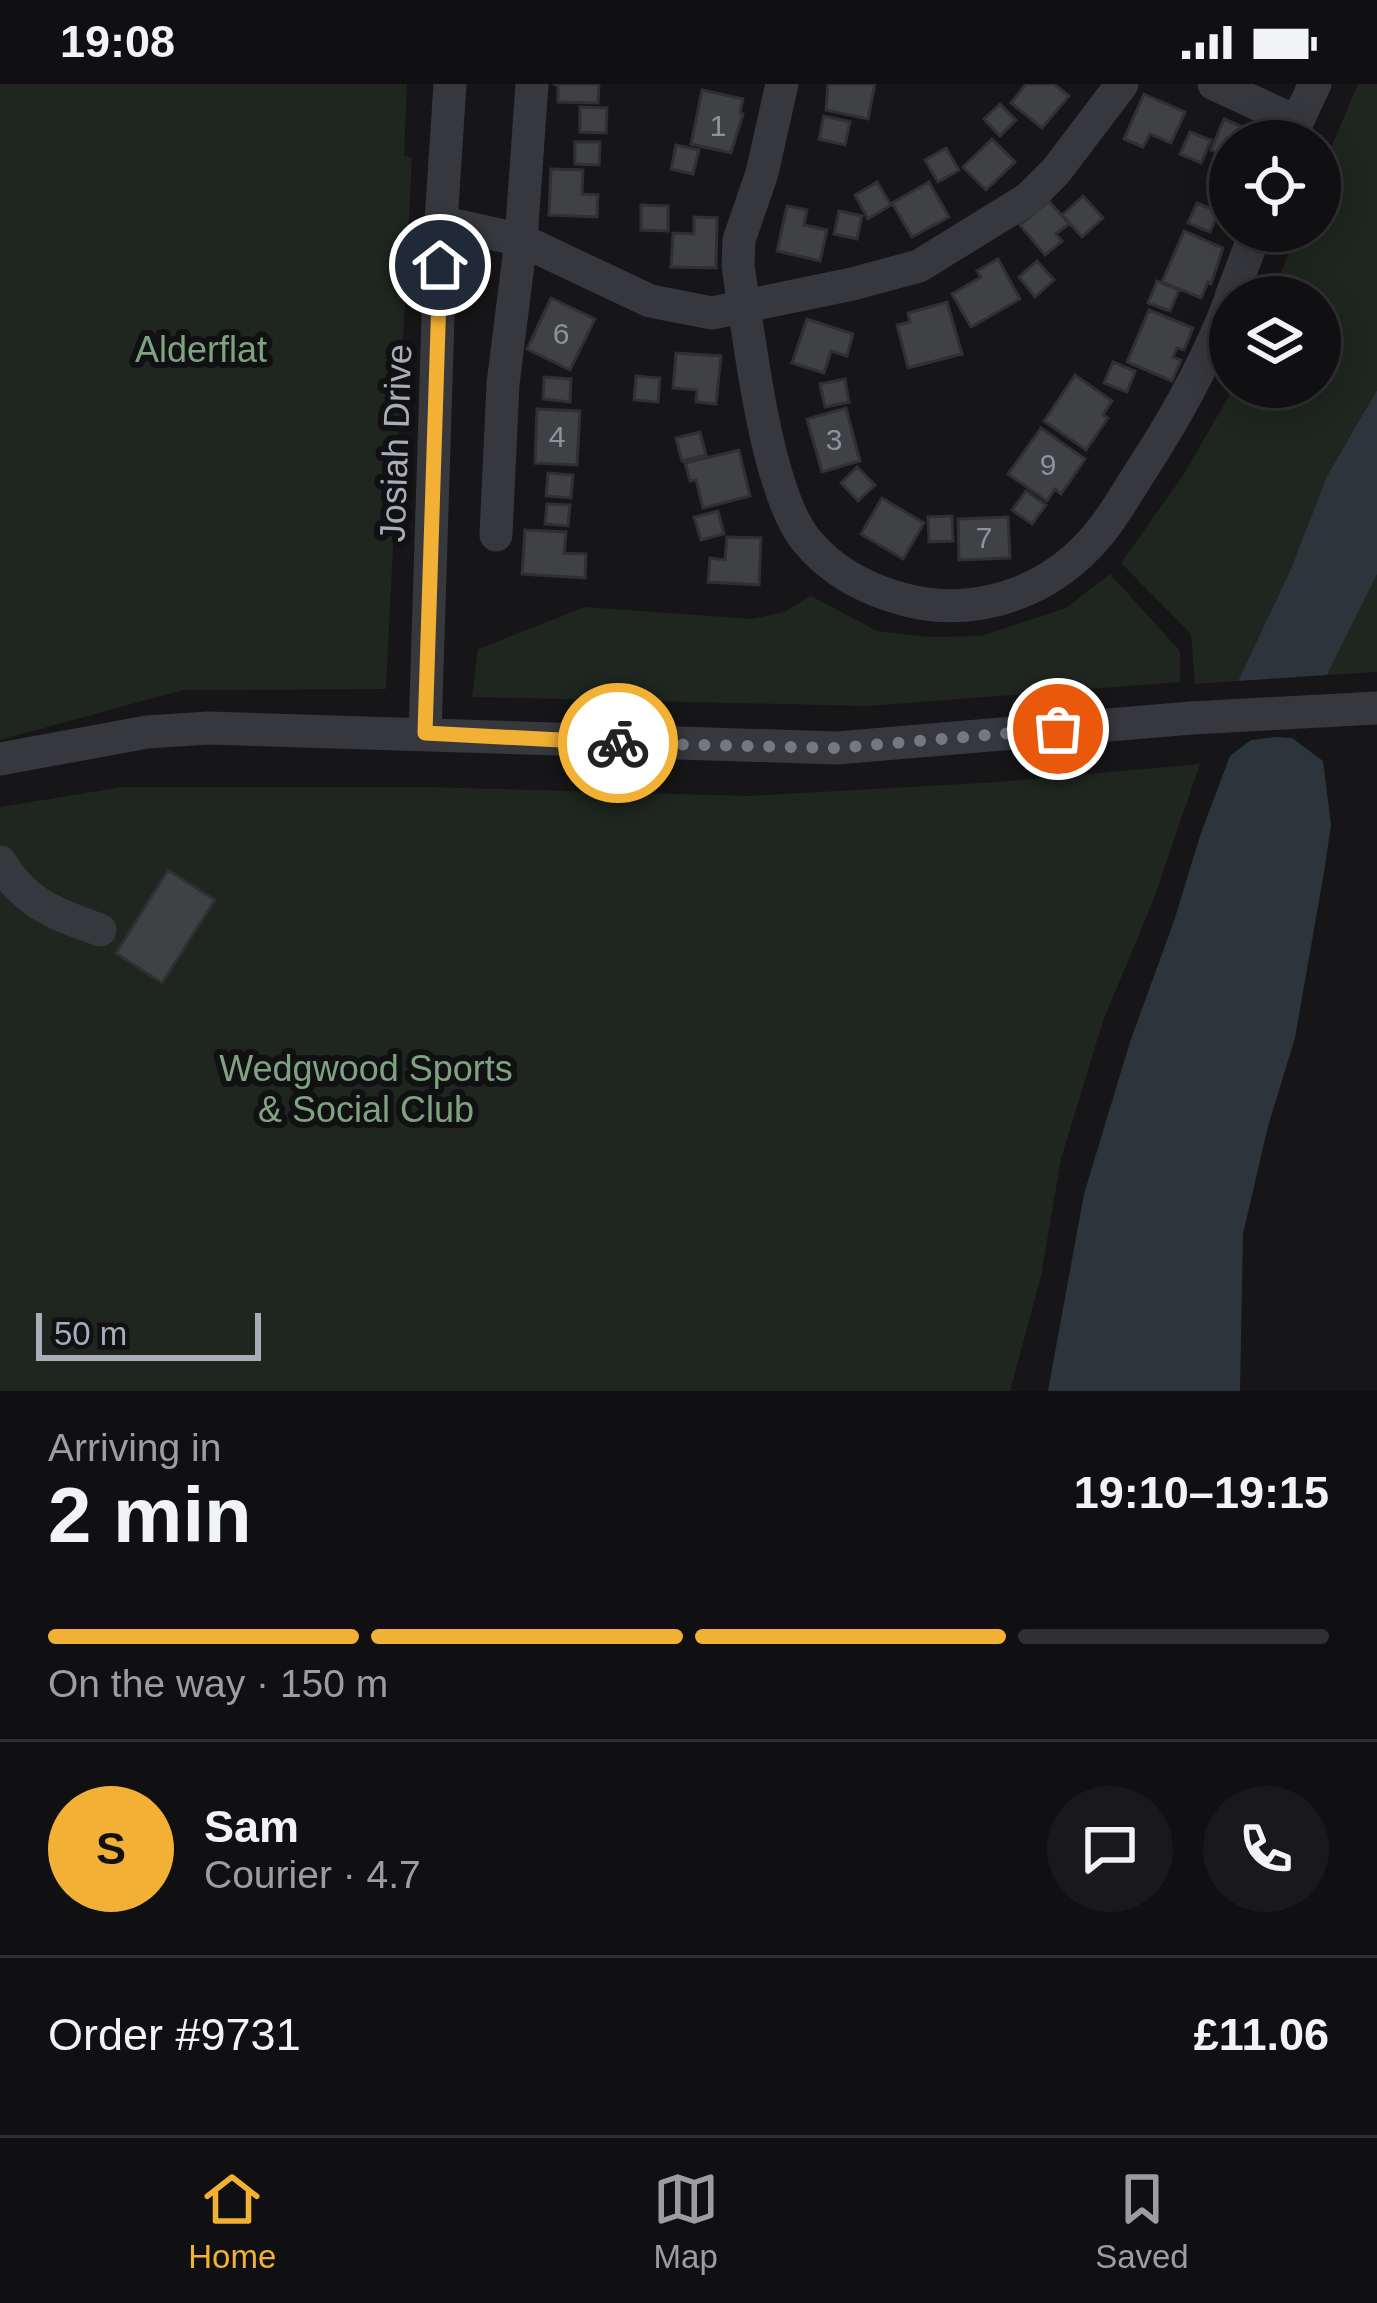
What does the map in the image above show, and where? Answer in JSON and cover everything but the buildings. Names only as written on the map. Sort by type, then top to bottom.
[{"type":"street","name":"Josiah Drive","points":[[425,733],[441,222],[450,84]]},
{"type":"street","points":[[496,536],[503,384],[532,84]]},
{"type":"street","points":[[782,84],[762,173],[739,240],[738,266],[766,434],[786,502],[806,540],[851,581],[880,594],[946,606],[993,604],[1061,569],[1089,545],[1185,404],[1209,349]]},
{"type":"street","points":[[441,222],[520,240],[650,301],[712,313],[919,266],[1039,189],[1122,84]]},
{"type":"street","points":[[1214,84],[1274,120]]},
{"type":"street","points":[[1298,120],[1316,84]]},
{"type":"street","points":[[0,759],[147,732],[208,728],[837,748],[1191,718],[1377,708]]},
{"type":"street","points":[[0,862],[43,909],[100,930]]},
{"type":"green space","name":"Alderflat","points":[[0,84],[407,84],[404,156],[412,157],[386,689],[183,690],[0,740]]},
{"type":"green space","points":[[1358,84],[1377,84],[1377,390],[1327,476],[1290,571],[1238,681],[1195,684],[1191,634],[1121,563],[1184,474],[1222,408],[1341,408],[1341,276],[1280,276],[1289,252],[1341,252],[1341,124]]},
{"type":"green space","points":[[1110,574],[1180,651],[1180,682],[868,706],[472,697],[478,649],[585,607],[752,619],[784,612],[811,596],[877,631],[981,636],[1066,608]]},
{"type":"green space","points":[[1377,574],[1377,672],[1327,675]]},
{"type":"green space","name":"Wedgwood Sports & Social Club","points":[[1200,764],[1153,901],[1103,1021],[1061,1159],[1041,1276],[1010,1391],[0,1391],[0,807],[123,787],[426,787],[748,796],[999,782]]},
{"type":"shaded area","points":[[1377,390],[1377,574],[1327,675],[1238,681],[1290,571],[1327,476]]},
{"type":"shaded area","points":[[1292,738],[1323,761],[1331,825],[1295,1038],[1243,1234],[1240,1391],[1048,1391],[1084,1194],[1201,833],[1230,756],[1251,740]]},
{"type":"way so far","points":[[618,743],[837,748],[1058,729]]},
{"type":"route","points":[[440,265],[425,733],[618,743]]}]
